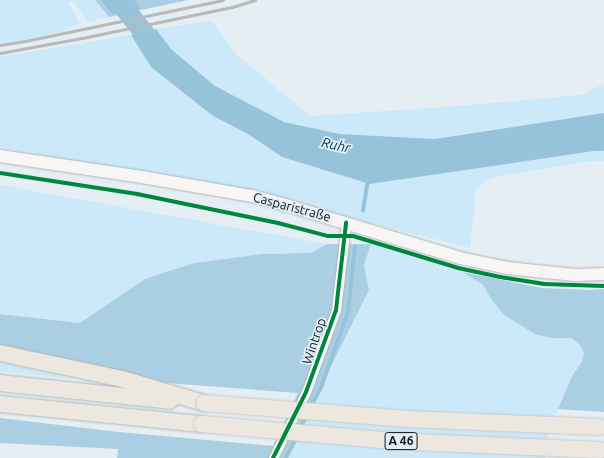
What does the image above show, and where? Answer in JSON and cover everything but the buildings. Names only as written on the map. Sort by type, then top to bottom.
[{"type":"highway","points":[[0,353],[122,379],[204,404]]},
{"type":"highway","name":"A 46","points":[[0,383],[204,404],[407,419],[602,427]]},
{"type":"highway","name":"A 46","points":[[0,404],[392,441],[602,450]]},
{"type":"main road","name":"Casparistraße","points":[[0,156],[223,190],[289,206],[460,258],[507,268],[575,276],[604,274]]},
{"type":"street","name":"Wintrop","points":[[273,458],[306,392],[336,310],[346,223]]},
{"type":"shaded area","points":[[0,0],[95,0],[109,17],[88,22],[73,1],[68,2],[80,23],[60,32],[31,39],[0,43]]},
{"type":"shaded area","points":[[95,0],[100,0],[113,15],[140,9],[135,0],[188,0],[109,17]]},
{"type":"shaded area","points":[[212,21],[236,54],[310,116],[445,107],[581,95],[604,84],[604,113],[435,139],[340,134],[284,122],[215,86],[171,49],[156,29]]},
{"type":"shaded area","points":[[131,35],[151,67],[213,116],[248,134],[370,184],[594,151],[604,151],[604,161],[591,161],[491,178],[476,189],[470,248],[351,218],[138,171],[0,148],[0,57]]},
{"type":"shaded area","points":[[0,185],[327,244],[311,253],[261,254],[194,263],[145,279],[80,323],[0,314]]},
{"type":"shaded area","points":[[327,244],[371,244],[364,265],[369,290],[286,458],[117,458],[118,449],[0,443],[0,418],[119,432],[273,446],[298,393],[166,383],[0,347],[0,314],[80,323],[145,279],[194,263],[261,254],[311,253]]},
{"type":"shaded area","points":[[371,244],[462,272],[483,285],[491,299],[551,338],[571,338],[580,345],[584,353],[582,362],[573,374],[545,443],[545,458],[288,458],[369,290],[364,265]]},
{"type":"shaded area","points":[[462,272],[542,288],[591,290],[604,289],[604,412],[558,409],[573,374],[582,362],[584,353],[580,345],[571,338],[551,338],[535,334],[503,314],[491,299],[483,285]]},
{"type":"shaded area","points":[[0,361],[72,379],[0,371]]},
{"type":"water","points":[[100,0],[135,0],[141,9],[113,15]]},
{"type":"water","points":[[156,29],[171,49],[215,86],[284,122],[340,134],[435,139],[604,113],[604,151],[594,151],[370,184],[282,157],[248,134],[213,116],[151,67],[131,35]]},
{"type":"waterway","name":"Ruhr","points":[[118,0],[160,53]]},
{"type":"waterway","points":[[363,211],[368,179]]},
{"type":"waterway","points":[[311,407],[322,385],[348,312],[355,247]]},
{"type":"waterway","points":[[300,428],[307,416]]},
{"type":"waterway","points":[[286,458],[296,438]]},
{"type":"railway","points":[[0,45],[223,0]]},
{"type":"railway","points":[[0,53],[82,38],[232,7],[255,0]]},
{"type":"cycle path","points":[[0,173],[137,194],[278,223],[328,236],[353,236],[458,268],[500,277],[544,284],[604,286]]},
{"type":"cycle path","points":[[273,458],[306,392],[336,310],[346,223]]}]
